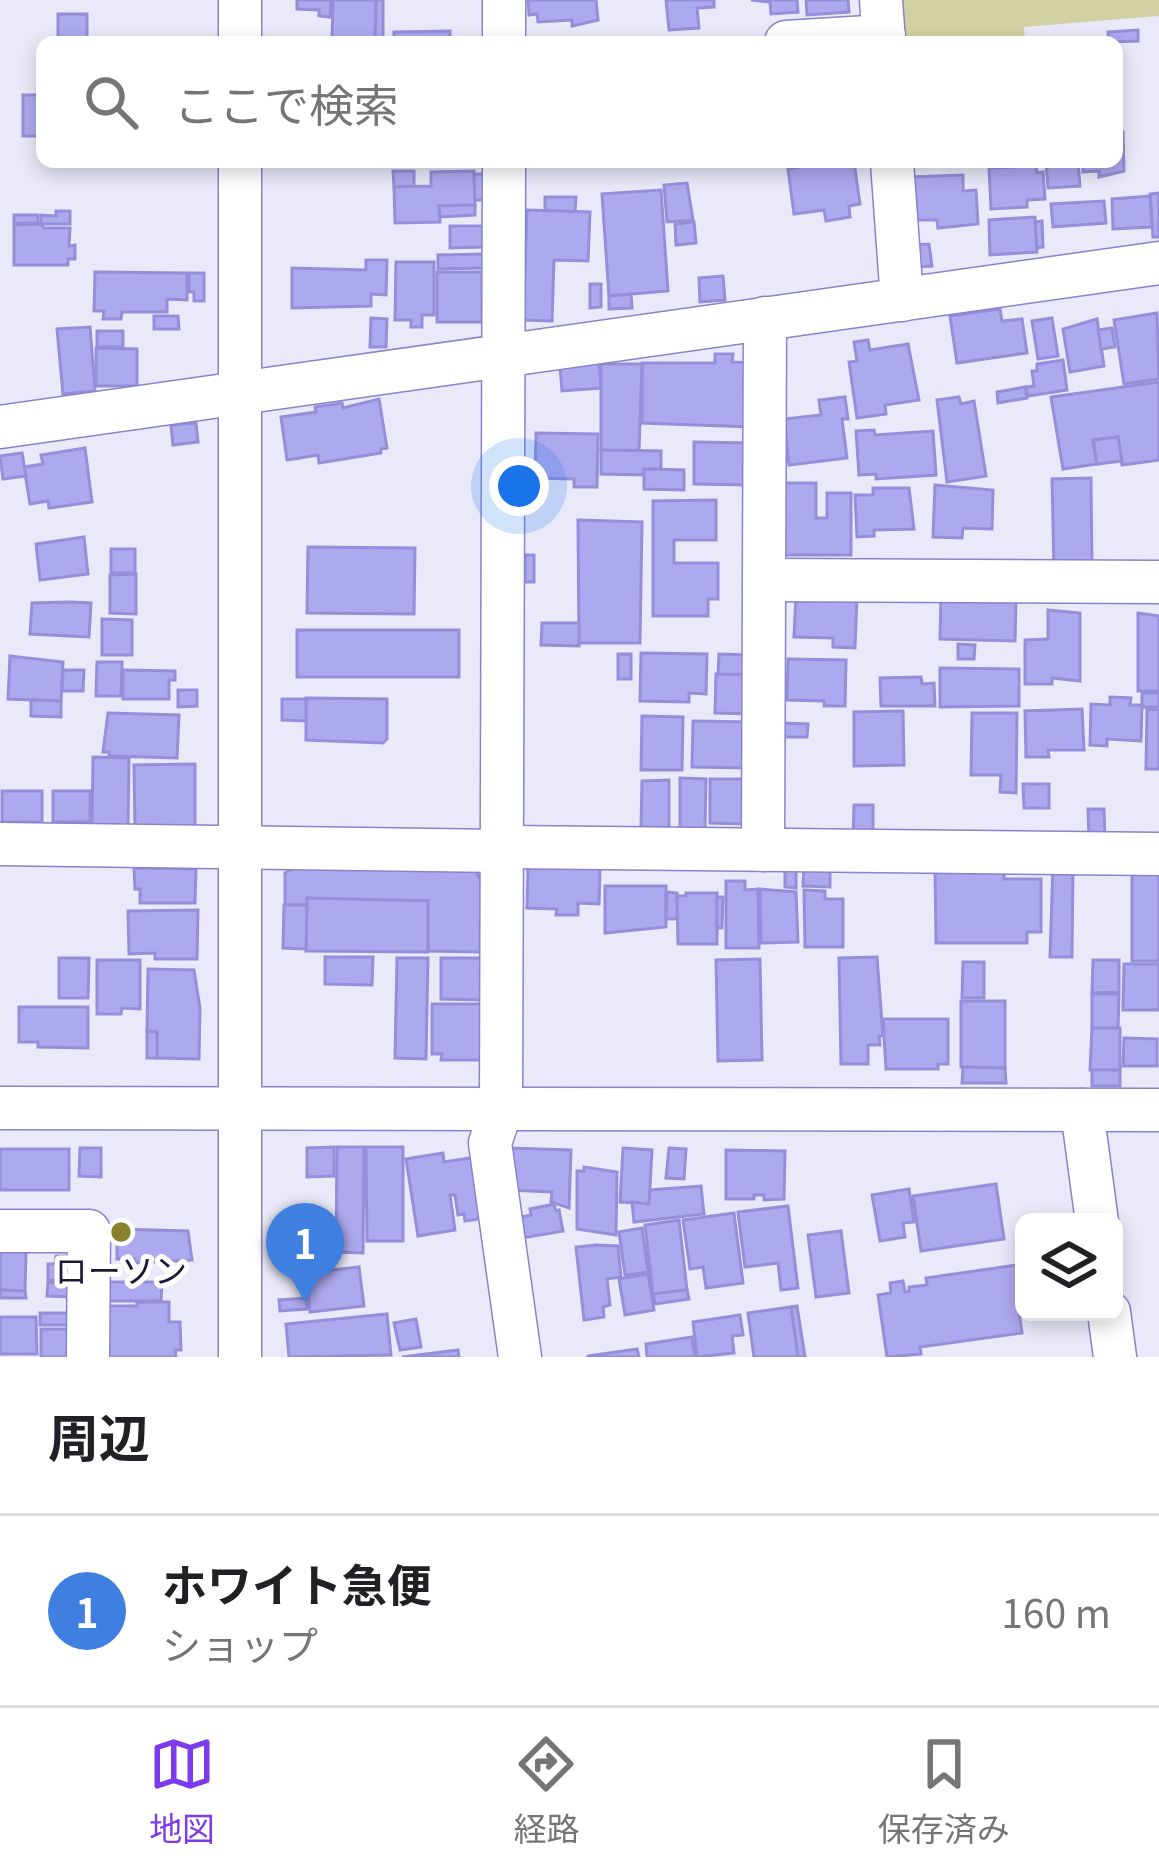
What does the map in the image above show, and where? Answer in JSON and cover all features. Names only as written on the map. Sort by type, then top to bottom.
[{"type":"street","points":[[240,0],[240,36]]},
{"type":"street","points":[[504,0],[504,36]]},
{"type":"street","points":[[822,36],[883,26]]},
{"type":"street","points":[[240,168],[240,1357]]},
{"type":"street","points":[[504,168],[501,1110],[490,1143],[520,1357]]},
{"type":"street","points":[[892,168],[902,300]]},
{"type":"street","points":[[0,427],[1159,263]]},
{"type":"street","points":[[763,850],[765,318]]},
{"type":"street","points":[[765,580],[1159,582]]},
{"type":"street","points":[[0,844],[1159,854]]},
{"type":"street","points":[[0,1108],[1159,1110]]},
{"type":"street","points":[[1082,1110],[1096,1213]]},
{"type":"street","points":[[0,1231],[89,1231],[88,1357]]},
{"type":"street","points":[[1110,1321],[1115,1357]]},
{"type":"green space","points":[[894,0],[1159,0],[1159,16],[1024,27],[1025,36],[897,36]]},
{"type":"building","points":[[297,0],[331,0],[330,17],[319,16],[319,10],[297,9]]},
{"type":"building","points":[[333,0],[376,0],[375,36],[332,36]]},
{"type":"building","points":[[376,0],[383,0],[383,36],[375,36]]},
{"type":"building","points":[[528,0],[596,0],[598,20],[572,26],[572,20],[538,22],[537,14],[529,15]]},
{"type":"building","points":[[666,0],[714,0],[714,7],[697,8],[699,28],[669,30]]},
{"type":"building","points":[[751,0],[797,0],[798,12],[771,14],[770,2]]},
{"type":"building","points":[[806,0],[848,0],[849,12],[807,15]]},
{"type":"building","points":[[58,14],[87,14],[87,36],[58,36]]},
{"type":"building","points":[[1138,30],[1138,41],[1123,42],[1123,36],[1108,36],[1108,32]]},
{"type":"building","points":[[450,31],[450,36],[394,36],[394,32]]},
{"type":"building","points":[[23,95],[36,95],[36,136],[23,136]]},
{"type":"building","points":[[1123,132],[1124,171],[1099,177],[1099,171],[1083,172],[1083,168],[1123,168]]},
{"type":"building","points":[[855,168],[860,204],[849,206],[850,217],[826,221],[824,210],[794,214],[788,169]]},
{"type":"building","points":[[989,168],[1043,172],[1045,199],[1027,200],[1027,207],[991,209]]},
{"type":"building","points":[[1046,168],[1078,168],[1080,186],[1048,188]]},
{"type":"building","points":[[393,171],[414,171],[414,186],[394,187]]},
{"type":"building","points":[[474,171],[475,205],[439,206],[440,222],[395,223],[394,187],[431,186],[431,172]]},
{"type":"building","points":[[474,174],[486,174],[486,200],[475,200]]},
{"type":"building","points":[[963,175],[963,191],[976,190],[978,224],[938,228],[937,220],[911,220],[910,177]]},
{"type":"building","points":[[687,183],[693,220],[667,222],[664,185]]},
{"type":"building","points":[[661,190],[668,291],[609,296],[602,194]]},
{"type":"building","points":[[1159,193],[1159,237],[1153,237],[1150,194]]},
{"type":"building","points":[[1150,196],[1152,227],[1113,229],[1112,199]]},
{"type":"building","points":[[545,197],[576,197],[575,212],[545,210]]},
{"type":"building","points":[[1104,201],[1106,223],[1053,227],[1051,204]]},
{"type":"building","points":[[475,205],[475,215],[440,217],[439,206]]},
{"type":"building","points":[[527,210],[590,212],[588,261],[554,260],[552,321],[523,320]]},
{"type":"building","points":[[56,211],[70,211],[70,224],[41,224],[41,215],[56,216]]},
{"type":"building","points":[[14,215],[38,215],[38,223],[14,223]]},
{"type":"building","points":[[1035,217],[1037,252],[990,255],[989,220]]},
{"type":"building","points":[[1042,221],[1043,247],[1037,248],[1035,222]]},
{"type":"building","points":[[694,222],[696,243],[676,245],[675,224]]},
{"type":"building","points":[[14,225],[70,228],[69,246],[75,245],[75,259],[68,259],[68,265],[14,265]]},
{"type":"building","points":[[450,226],[483,226],[483,247],[450,248]]},
{"type":"building","points":[[929,244],[932,266],[917,267],[914,245]]},
{"type":"building","points":[[485,254],[485,268],[438,269],[438,255]]},
{"type":"building","points":[[366,260],[387,260],[386,295],[371,294],[371,306],[292,308],[292,268],[366,270]]},
{"type":"building","points":[[396,262],[434,262],[434,315],[422,315],[422,327],[411,327],[411,320],[395,320]]},
{"type":"building","points":[[95,272],[187,273],[187,300],[167,299],[167,312],[122,312],[121,319],[103,319],[104,311],[94,311]]},
{"type":"building","points":[[437,272],[482,272],[482,322],[437,322]]},
{"type":"building","points":[[189,273],[204,273],[204,301],[194,301],[194,292],[189,292]]},
{"type":"building","points":[[723,276],[725,300],[700,302],[699,278]]},
{"type":"building","points":[[590,284],[601,284],[601,307],[590,308]]},
{"type":"building","points":[[631,294],[632,308],[609,309],[609,296]]},
{"type":"building","points":[[1000,309],[1002,321],[1022,319],[1027,353],[957,363],[950,316]]},
{"type":"building","points":[[1157,313],[1159,379],[1124,384],[1114,320]]},
{"type":"building","points":[[154,316],[178,316],[179,329],[154,329]]},
{"type":"building","points":[[371,318],[387,319],[386,347],[370,347]]},
{"type":"building","points":[[1052,318],[1058,356],[1038,359],[1032,321]]},
{"type":"building","points":[[1097,319],[1104,366],[1070,372],[1063,329]]},
{"type":"building","points":[[90,327],[95,391],[63,394],[57,329]]},
{"type":"building","points":[[1112,328],[1115,347],[1101,349],[1098,330]]},
{"type":"building","points":[[97,331],[123,331],[123,347],[97,347]]},
{"type":"building","points":[[868,340],[870,350],[908,344],[919,400],[885,405],[886,414],[857,418],[849,362],[857,361],[854,342]]},
{"type":"building","points":[[96,348],[137,349],[137,386],[96,386]]},
{"type":"building","points":[[715,354],[733,354],[732,362],[752,363],[751,427],[642,423],[642,363],[715,363]]},
{"type":"building","points":[[1063,360],[1067,390],[1028,396],[1026,387],[1034,386],[1032,371],[1037,371],[1037,364]]},
{"type":"building","points":[[599,363],[601,388],[562,391],[560,367]]},
{"type":"building","points":[[601,364],[642,364],[639,451],[601,450]]},
{"type":"building","points":[[1159,382],[1159,460],[1122,465],[1118,437],[1093,440],[1097,464],[1063,469],[1051,397]]},
{"type":"building","points":[[1025,387],[1027,398],[998,403],[997,392]]},
{"type":"building","points":[[845,397],[848,419],[842,419],[847,458],[789,465],[784,419],[821,415],[819,400]]},
{"type":"building","points":[[959,397],[961,404],[974,401],[986,476],[947,482],[937,400]]},
{"type":"building","points":[[379,399],[387,448],[381,453],[319,463],[318,455],[287,460],[281,417],[316,412],[315,407],[342,403],[343,408]]},
{"type":"building","points":[[196,423],[198,442],[173,445],[171,425]]},
{"type":"building","points":[[874,430],[875,435],[933,431],[936,475],[876,479],[876,474],[859,475],[856,431]]},
{"type":"building","points":[[536,433],[598,434],[597,487],[574,487],[574,479],[535,478]]},
{"type":"building","points":[[1118,437],[1122,461],[1097,464],[1093,440]]},
{"type":"building","points":[[694,442],[752,443],[751,485],[694,484]]},
{"type":"building","points":[[85,448],[92,502],[49,508],[48,501],[30,504],[24,467],[43,464],[41,455]]},
{"type":"building","points":[[601,450],[661,451],[661,469],[644,469],[644,475],[601,474]]},
{"type":"building","points":[[22,453],[26,476],[3,479],[0,456]]},
{"type":"building","points":[[644,469],[684,470],[684,490],[644,489]]},
{"type":"building","points":[[1091,478],[1092,567],[1054,568],[1052,479]]},
{"type":"building","points":[[778,483],[816,483],[816,518],[827,518],[827,493],[851,493],[851,555],[778,555]]},
{"type":"building","points":[[935,485],[993,490],[992,529],[963,528],[962,538],[933,537]]},
{"type":"building","points":[[873,488],[909,488],[914,529],[874,530],[874,536],[857,537],[855,495],[873,495]]},
{"type":"building","points":[[716,500],[716,540],[674,540],[674,563],[718,563],[718,599],[708,599],[708,616],[653,616],[653,501]]},
{"type":"building","points":[[578,520],[642,522],[640,643],[579,643]]},
{"type":"building","points":[[84,537],[88,574],[40,580],[36,544]]},
{"type":"building","points":[[308,547],[415,548],[414,614],[307,613]]},
{"type":"building","points":[[111,549],[135,549],[135,573],[111,573]]},
{"type":"building","points":[[525,555],[534,555],[534,582],[525,582]]},
{"type":"building","points":[[136,574],[136,614],[110,613],[110,575]]},
{"type":"building","points":[[796,594],[857,596],[855,648],[833,647],[833,638],[794,637]]},
{"type":"building","points":[[941,596],[1016,598],[1015,641],[940,639]]},
{"type":"building","points":[[32,603],[91,603],[89,637],[30,634]]},
{"type":"building","points":[[1048,610],[1080,613],[1080,681],[1052,678],[1052,684],[1025,684],[1025,640],[1048,639]]},
{"type":"building","points":[[1138,613],[1159,616],[1159,691],[1138,691]]},
{"type":"building","points":[[102,619],[132,620],[132,655],[102,655]]},
{"type":"building","points":[[542,623],[579,623],[579,646],[541,645]]},
{"type":"building","points":[[297,630],[459,630],[459,677],[297,677]]},
{"type":"building","points":[[958,644],[975,645],[974,659],[958,659]]},
{"type":"building","points":[[641,653],[707,654],[706,694],[689,693],[689,702],[640,701]]},
{"type":"building","points":[[618,654],[631,654],[631,679],[618,679]]},
{"type":"building","points":[[719,654],[751,655],[750,675],[718,674]]},
{"type":"building","points":[[10,656],[63,662],[61,701],[8,699]]},
{"type":"building","points":[[788,659],[846,660],[845,706],[787,700]]},
{"type":"building","points":[[97,662],[122,662],[121,696],[96,696]]},
{"type":"building","points":[[940,668],[1019,669],[1019,706],[940,707]]},
{"type":"building","points":[[63,670],[84,670],[83,691],[62,691]]},
{"type":"building","points":[[123,670],[175,671],[175,680],[169,680],[169,699],[123,699]]},
{"type":"building","points":[[716,674],[750,675],[750,714],[715,713]]},
{"type":"building","points":[[921,677],[922,684],[934,683],[935,706],[881,706],[880,678]]},
{"type":"building","points":[[178,690],[197,690],[197,706],[178,707]]},
{"type":"building","points":[[1142,693],[1159,693],[1159,707],[1142,707]]},
{"type":"building","points":[[1110,697],[1131,698],[1130,705],[1142,705],[1141,741],[1107,739],[1107,746],[1090,745],[1091,704],[1110,705]]},
{"type":"building","points":[[306,698],[387,699],[387,739],[383,743],[306,740]]},
{"type":"building","points":[[282,699],[306,699],[306,721],[282,720]]},
{"type":"building","points":[[31,700],[61,701],[61,717],[31,716]]},
{"type":"building","points":[[1082,709],[1084,750],[1048,750],[1049,757],[1026,757],[1025,711]]},
{"type":"building","points":[[1147,709],[1159,710],[1159,769],[1146,769]]},
{"type":"building","points":[[903,711],[904,765],[854,766],[854,712]]},
{"type":"building","points":[[108,713],[179,715],[177,758],[109,756],[103,752]]},
{"type":"building","points":[[972,713],[1017,713],[1016,793],[1000,792],[1001,775],[971,775]]},
{"type":"building","points":[[642,716],[683,717],[682,770],[641,770]]},
{"type":"building","points":[[693,721],[752,722],[751,768],[692,767]]},
{"type":"building","points":[[781,723],[808,724],[807,737],[781,737]]},
{"type":"building","points":[[93,757],[129,758],[128,826],[92,826]]},
{"type":"building","points":[[195,764],[195,829],[135,828],[134,765]]},
{"type":"building","points":[[680,778],[706,779],[705,829],[680,828]]},
{"type":"building","points":[[710,779],[749,779],[748,824],[710,823]]},
{"type":"building","points":[[669,780],[669,828],[641,827],[642,781]]},
{"type":"building","points":[[1023,784],[1049,784],[1049,808],[1024,808]]},
{"type":"building","points":[[2,791],[42,791],[42,822],[2,822]]},
{"type":"building","points":[[53,791],[90,791],[90,822],[53,822]]},
{"type":"building","points":[[854,805],[873,805],[873,838],[853,839]]},
{"type":"building","points":[[1088,809],[1104,809],[1105,838],[1089,838]]},
{"type":"building","points":[[785,865],[796,866],[796,888],[785,887]]},
{"type":"building","points":[[1053,865],[1073,865],[1072,957],[1050,957]]},
{"type":"building","points":[[804,866],[830,866],[830,887],[803,886]]},
{"type":"building","points":[[935,866],[1004,866],[1004,879],[1041,879],[1041,932],[1027,932],[1027,943],[936,943]]},
{"type":"building","points":[[528,867],[600,868],[599,904],[578,903],[578,915],[527,908]]},
{"type":"building","points":[[134,868],[196,869],[195,903],[140,903]]},
{"type":"building","points":[[294,868],[475,870],[481,880],[480,952],[428,951],[428,901],[307,898],[307,905],[285,905],[285,873]]},
{"type":"building","points":[[1132,870],[1159,871],[1159,961],[1132,961]]},
{"type":"building","points":[[726,881],[745,881],[745,890],[758,889],[759,948],[726,948]]},
{"type":"building","points":[[605,886],[666,886],[666,927],[605,933]]},
{"type":"building","points":[[760,889],[796,892],[798,942],[761,943]]},
{"type":"building","points":[[804,890],[825,891],[825,899],[843,899],[843,947],[805,947]]},
{"type":"building","points":[[667,892],[677,893],[677,919],[666,919]]},
{"type":"building","points":[[717,893],[717,944],[678,944],[677,896]]},
{"type":"building","points":[[717,897],[723,897],[722,928],[717,928]]},
{"type":"building","points":[[307,898],[428,901],[428,952],[306,951]]},
{"type":"building","points":[[284,905],[307,905],[306,949],[283,948]]},
{"type":"building","points":[[198,910],[197,959],[129,954],[128,911]]},
{"type":"building","points":[[325,957],[373,957],[372,985],[325,984]]},
{"type":"building","points":[[877,957],[880,1045],[868,1045],[868,1064],[841,1064],[839,958]]},
{"type":"building","points":[[59,958],[89,958],[88,998],[59,998]]},
{"type":"building","points":[[397,958],[428,958],[426,1059],[395,1058]]},
{"type":"building","points":[[441,958],[483,958],[483,1000],[441,999]]},
{"type":"building","points":[[760,959],[762,1060],[718,1061],[716,960]]},
{"type":"building","points":[[97,960],[140,960],[140,1009],[97,1014]]},
{"type":"building","points":[[1093,960],[1119,960],[1119,992],[1092,993]]},
{"type":"building","points":[[963,962],[984,962],[984,998],[962,998]]},
{"type":"building","points":[[1124,964],[1159,964],[1159,1010],[1123,1010]]},
{"type":"building","points":[[148,969],[194,970],[200,1008],[199,1059],[157,1058],[157,1032],[147,1031]]},
{"type":"building","points":[[1092,994],[1119,994],[1118,1028],[1092,1028]]},
{"type":"building","points":[[961,1001],[1005,1001],[1005,1068],[961,1067]]},
{"type":"building","points":[[432,1004],[482,1004],[483,1060],[441,1060],[442,1054],[432,1054]]},
{"type":"building","points":[[19,1007],[88,1007],[88,1048],[19,1042]]},
{"type":"building","points":[[883,1019],[948,1019],[948,1064],[938,1064],[938,1069],[886,1069]]},
{"type":"building","points":[[1092,1028],[1120,1028],[1120,1070],[1090,1070]]},
{"type":"building","points":[[147,1031],[157,1032],[157,1058],[147,1058]]},
{"type":"building","points":[[1124,1038],[1157,1039],[1157,1066],[1123,1066]]},
{"type":"building","points":[[963,1067],[1005,1068],[1006,1083],[962,1083]]},
{"type":"building","points":[[1092,1070],[1120,1070],[1120,1086],[1092,1086]]},
{"type":"building","points":[[334,1147],[334,1176],[307,1177],[307,1148]]},
{"type":"building","points":[[337,1147],[364,1147],[363,1253],[336,1252]]},
{"type":"building","points":[[366,1147],[403,1147],[403,1241],[367,1241]]},
{"type":"building","points":[[80,1148],[101,1148],[101,1177],[79,1176]]},
{"type":"building","points":[[508,1148],[571,1150],[569,1208],[551,1202],[552,1192],[507,1190]]},
{"type":"building","points":[[623,1148],[652,1150],[649,1204],[620,1202]]},
{"type":"building","points":[[669,1148],[686,1149],[684,1179],[666,1178]]},
{"type":"building","points":[[0,1149],[69,1149],[69,1190],[0,1190]]},
{"type":"building","points":[[726,1150],[785,1151],[784,1199],[764,1200],[764,1195],[754,1195],[754,1199],[726,1199]]},
{"type":"building","points":[[443,1153],[444,1162],[476,1157],[486,1218],[465,1221],[464,1214],[458,1215],[455,1195],[450,1195],[455,1230],[418,1236],[406,1159]]},
{"type":"building","points":[[584,1167],[617,1172],[616,1235],[577,1229],[577,1171]]},
{"type":"building","points":[[996,1184],[1004,1239],[921,1251],[913,1196]]},
{"type":"building","points":[[701,1186],[704,1214],[634,1222],[632,1202],[649,1204],[650,1190]]},
{"type":"building","points":[[909,1189],[914,1222],[903,1223],[905,1237],[880,1241],[872,1195]]},
{"type":"building","points":[[554,1204],[563,1231],[516,1239],[513,1219]]},
{"type":"building","points":[[788,1206],[798,1288],[781,1290],[778,1263],[745,1267],[738,1212]]},
{"type":"building","points":[[734,1213],[743,1283],[706,1288],[703,1267],[690,1269],[683,1220]]},
{"type":"building","points":[[291,1220],[334,1221],[333,1267],[290,1266]]},
{"type":"building","points":[[679,1220],[687,1290],[653,1294],[645,1225]]},
{"type":"building","points":[[642,1228],[648,1272],[625,1275],[619,1232]]},
{"type":"building","points":[[117,1229],[188,1231],[192,1260],[135,1263],[135,1259],[117,1259]]},
{"type":"building","points":[[841,1231],[849,1293],[816,1297],[808,1235]]},
{"type":"building","points":[[618,1246],[621,1277],[607,1279],[610,1305],[603,1307],[604,1317],[584,1320],[576,1247]]},
{"type":"building","points":[[0,1250],[26,1251],[25,1291],[0,1290]]},
{"type":"building","points":[[56,1256],[70,1256],[73,1281],[48,1280],[48,1264],[55,1264]]},
{"type":"building","points":[[1015,1265],[1015,1321],[1020,1321],[1022,1333],[920,1347],[921,1354],[887,1357],[878,1295],[891,1293],[890,1283],[903,1281],[905,1292],[927,1285],[926,1278]]},
{"type":"building","points":[[359,1267],[364,1306],[310,1312],[306,1273]]},
{"type":"building","points":[[648,1274],[654,1310],[625,1315],[619,1279]]},
{"type":"building","points":[[48,1282],[73,1283],[72,1297],[47,1296]]},
{"type":"building","points":[[107,1282],[162,1282],[161,1301],[107,1301]]},
{"type":"building","points":[[0,1290],[25,1291],[26,1298],[0,1298]]},
{"type":"building","points":[[687,1290],[689,1299],[655,1304],[653,1294]]},
{"type":"building","points":[[306,1298],[307,1309],[280,1311],[279,1300]]},
{"type":"building","points":[[137,1302],[169,1302],[169,1322],[180,1322],[181,1350],[175,1350],[176,1357],[107,1357],[106,1306],[137,1306]]},
{"type":"building","points":[[797,1306],[805,1357],[798,1357],[791,1307]]},
{"type":"building","points":[[791,1307],[798,1357],[754,1357],[748,1313]]},
{"type":"building","points":[[40,1313],[72,1313],[72,1325],[40,1325]]},
{"type":"building","points":[[387,1314],[391,1355],[289,1357],[286,1324]]},
{"type":"building","points":[[740,1315],[743,1335],[732,1336],[734,1353],[697,1357],[693,1322]]},
{"type":"building","points":[[0,1317],[36,1317],[37,1354],[0,1354]]},
{"type":"building","points":[[416,1319],[421,1347],[400,1350],[394,1323]]},
{"type":"building","points":[[41,1329],[72,1329],[73,1357],[41,1357]]},
{"type":"building","points":[[692,1337],[695,1357],[647,1357],[646,1344]]},
{"type":"building","points":[[637,1349],[639,1357],[588,1357],[588,1356]]},
{"type":"building","points":[[458,1350],[459,1357],[402,1357]]},
{"type":"place","name":"ローソン","points":[[121,1232]]},
{"type":"place","name":"ホワイト急便","points":[[305,1302]]}]
